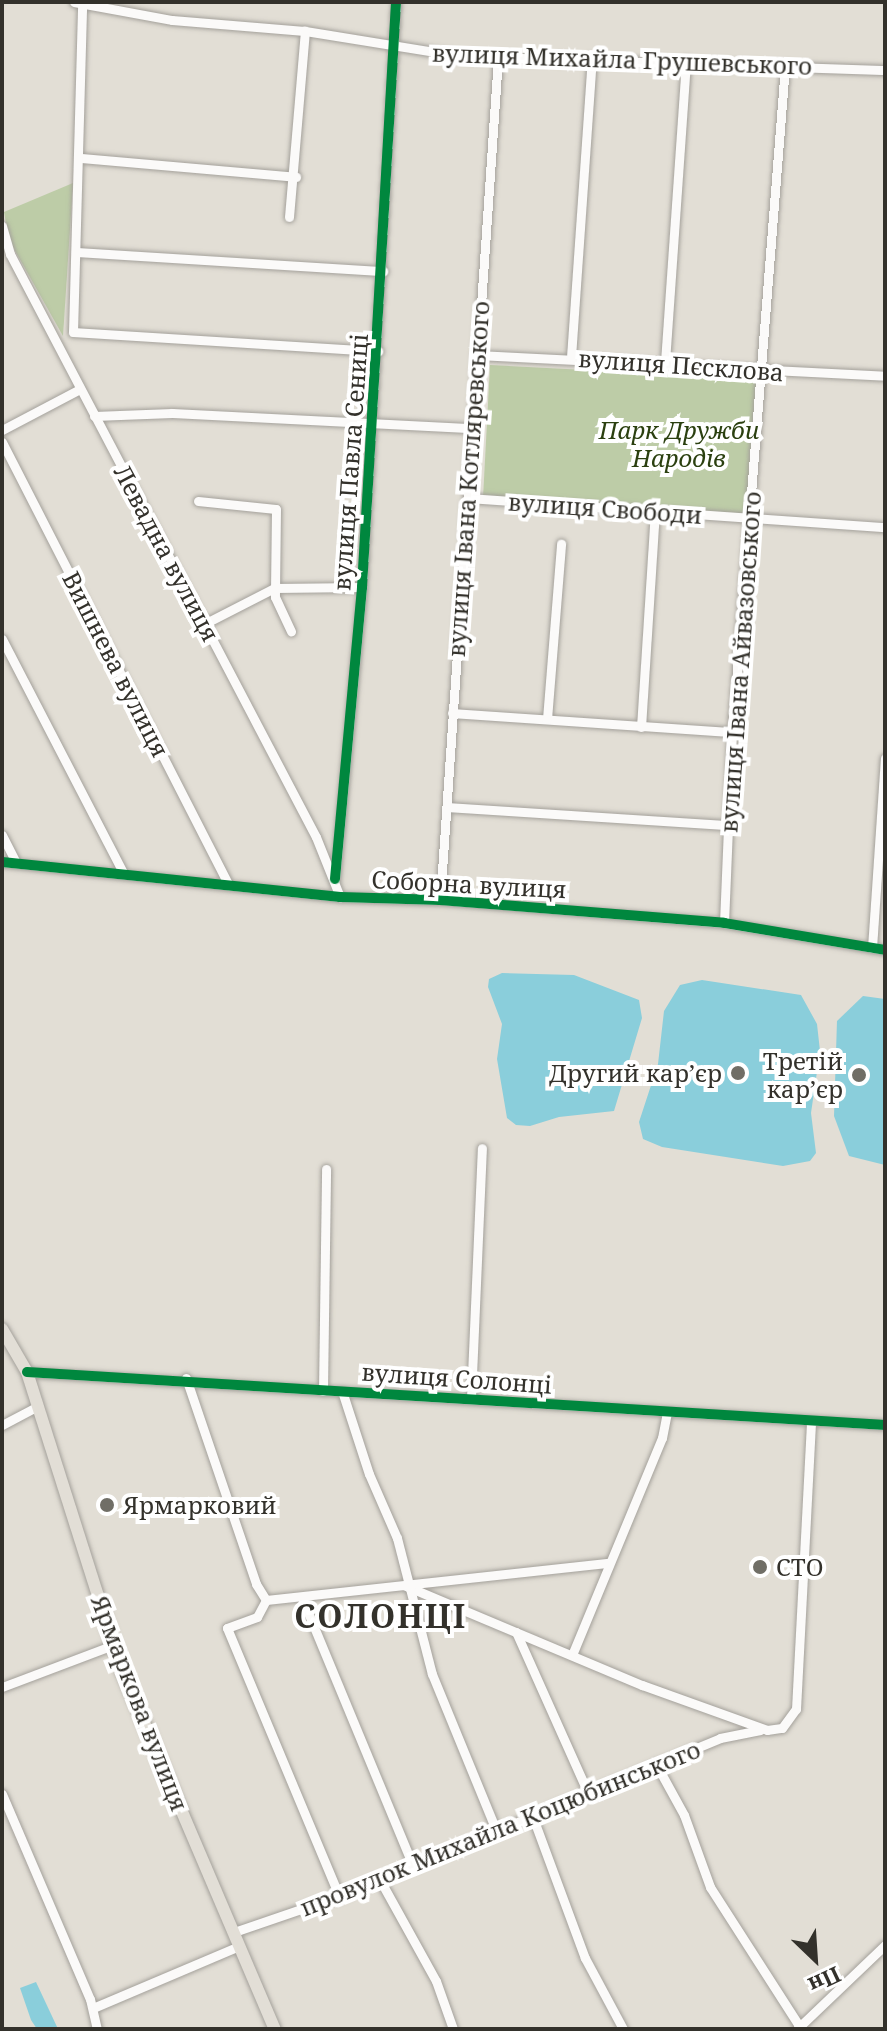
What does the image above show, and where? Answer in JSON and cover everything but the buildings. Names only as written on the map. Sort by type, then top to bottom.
[{"type":"main road","name":"Ярмаркова вулиця","points":[[2,1329],[27,1372],[113,1645],[275,2029]]},
{"type":"street","name":"вулиця Павла Сениці","points":[[335,879],[362,587],[383,271],[396,2]]},
{"type":"street","name":"вулиця Михайла Грушевського","points":[[78,3],[172,20],[305,31],[498,58],[686,61],[885,70]]},
{"type":"street","points":[[73,332],[80,158],[78,3]]},
{"type":"street","points":[[289,217],[296,177],[305,31]]},
{"type":"street","name":"вулиця Івана Котляревського","points":[[440,900],[498,58]]},
{"type":"street","points":[[571,357],[592,59]]},
{"type":"street","points":[[665,362],[686,61]]},
{"type":"street","name":"вулиця Івана Айвазовського","points":[[724,923],[732,732],[785,66]]},
{"type":"street","points":[[80,158],[296,177]]},
{"type":"street","name":"Левадна вулиця","points":[[2,226],[10,254],[335,879]]},
{"type":"street","points":[[77,252],[383,271]]},
{"type":"street","points":[[58,344],[73,332],[378,351]]},
{"type":"street","name":"вулиця Пєсклова","points":[[477,355],[571,357],[760,371],[885,376]]},
{"type":"street","points":[[2,430],[80,389]]},
{"type":"street","points":[[94,416],[172,413],[473,428]]},
{"type":"street","name":"Вишнева вулиця","points":[[2,442],[229,885]]},
{"type":"street","name":"вулиця Свободи","points":[[468,498],[885,527]]},
{"type":"street","points":[[198,501],[276,509],[274,588],[291,632]]},
{"type":"street","points":[[641,727],[655,511]]},
{"type":"street","points":[[547,719],[561,544]]},
{"type":"street","points":[[204,624],[274,588],[362,587]]},
{"type":"street","points":[[2,639],[124,874]]},
{"type":"street","points":[[452,713],[732,732]]},
{"type":"street","points":[[872,948],[885,758]]},
{"type":"street","points":[[447,807],[728,825]]},
{"type":"street","points":[[2,835],[16,862]]},
{"type":"street","name":"Соборна вулиця","points":[[2,862],[340,897],[440,900],[724,923],[885,950]]},
{"type":"street","points":[[335,879],[340,897]]},
{"type":"street","points":[[471,1398],[482,1148]]},
{"type":"street","points":[[323,1391],[326,1169]]},
{"type":"street","name":"вулиця Солонці","points":[[27,1372],[186,1378],[323,1391],[471,1398],[811,1423],[885,1425]]},
{"type":"street","points":[[186,1378],[256,1584],[266,1600]]},
{"type":"street","points":[[342,1391],[369,1474],[397,1538],[406,1586],[432,1674],[496,1830]]},
{"type":"street","points":[[2,1425],[38,1406]]},
{"type":"street","points":[[572,1655],[662,1438],[667,1413]]},
{"type":"street","points":[[406,1586],[679,1698],[767,1730],[787,1725],[795,1714],[811,1423]]},
{"type":"street","points":[[266,1600],[609,1563]]},
{"type":"street","points":[[302,1598],[413,1866]]},
{"type":"street","points":[[266,1600],[257,1617],[227,1628],[339,1896]]},
{"type":"street","points":[[516,1632],[588,1793]]},
{"type":"street","points":[[2,1687],[113,1645]]},
{"type":"street","name":"провулок Михайла Коцюбинського","points":[[234,1932],[380,1880],[720,1738],[767,1730]]},
{"type":"street","points":[[656,1764],[684,1815],[710,1887],[799,2028],[885,1945]]},
{"type":"street","points":[[2,1794],[93,2008],[97,2029]]},
{"type":"street","points":[[532,1815],[591,1972],[623,2029]]},
{"type":"street","points":[[380,1880],[440,1989],[453,2029]]},
{"type":"street","points":[[93,2008],[239,1946]]},
{"type":"green space","points":[[73,183],[63,336],[9,240],[4,212]]},
{"type":"green space","name":"Парк Дружби Народів","points":[[490,365],[758,379],[751,514],[483,500]]},
{"type":"water","points":[[502,973],[574,975],[639,1000],[642,1018],[614,1111],[559,1117],[530,1126],[516,1125],[507,1118],[497,1059],[502,1024],[488,987],[489,979]]},
{"type":"water","name":"Другий кар’єр","points":[[702,980],[801,995],[817,1024],[820,1051],[811,1113],[816,1153],[810,1161],[783,1166],[662,1147],[643,1139],[639,1122],[658,1064],[664,1011],[680,985]]},
{"type":"water","name":"Третій кар’єр","points":[[863,996],[885,999],[885,1165],[849,1156],[834,1116],[837,1021]]},
{"type":"water","points":[[36,1982],[58,2029],[37,2029],[31,2020],[20,1988]]},
{"type":"cycle path","points":[[335,879],[362,587],[396,2]]},
{"type":"cycle path","points":[[2,862],[340,897],[440,900],[724,923],[885,950]]},
{"type":"cycle path","points":[[27,1372],[885,1425]]},
{"type":"place","name":"Другий кар’єр","points":[[738,1073]]},
{"type":"place","name":"Третій кар’єр","points":[[859,1075]]},
{"type":"place","name":"Ярмарковий","points":[[107,1505]]},
{"type":"place","name":"СТО","points":[[760,1567]]},
{"type":"district","name":"СОЛОНЦІ","points":[[381,1616]]}]
